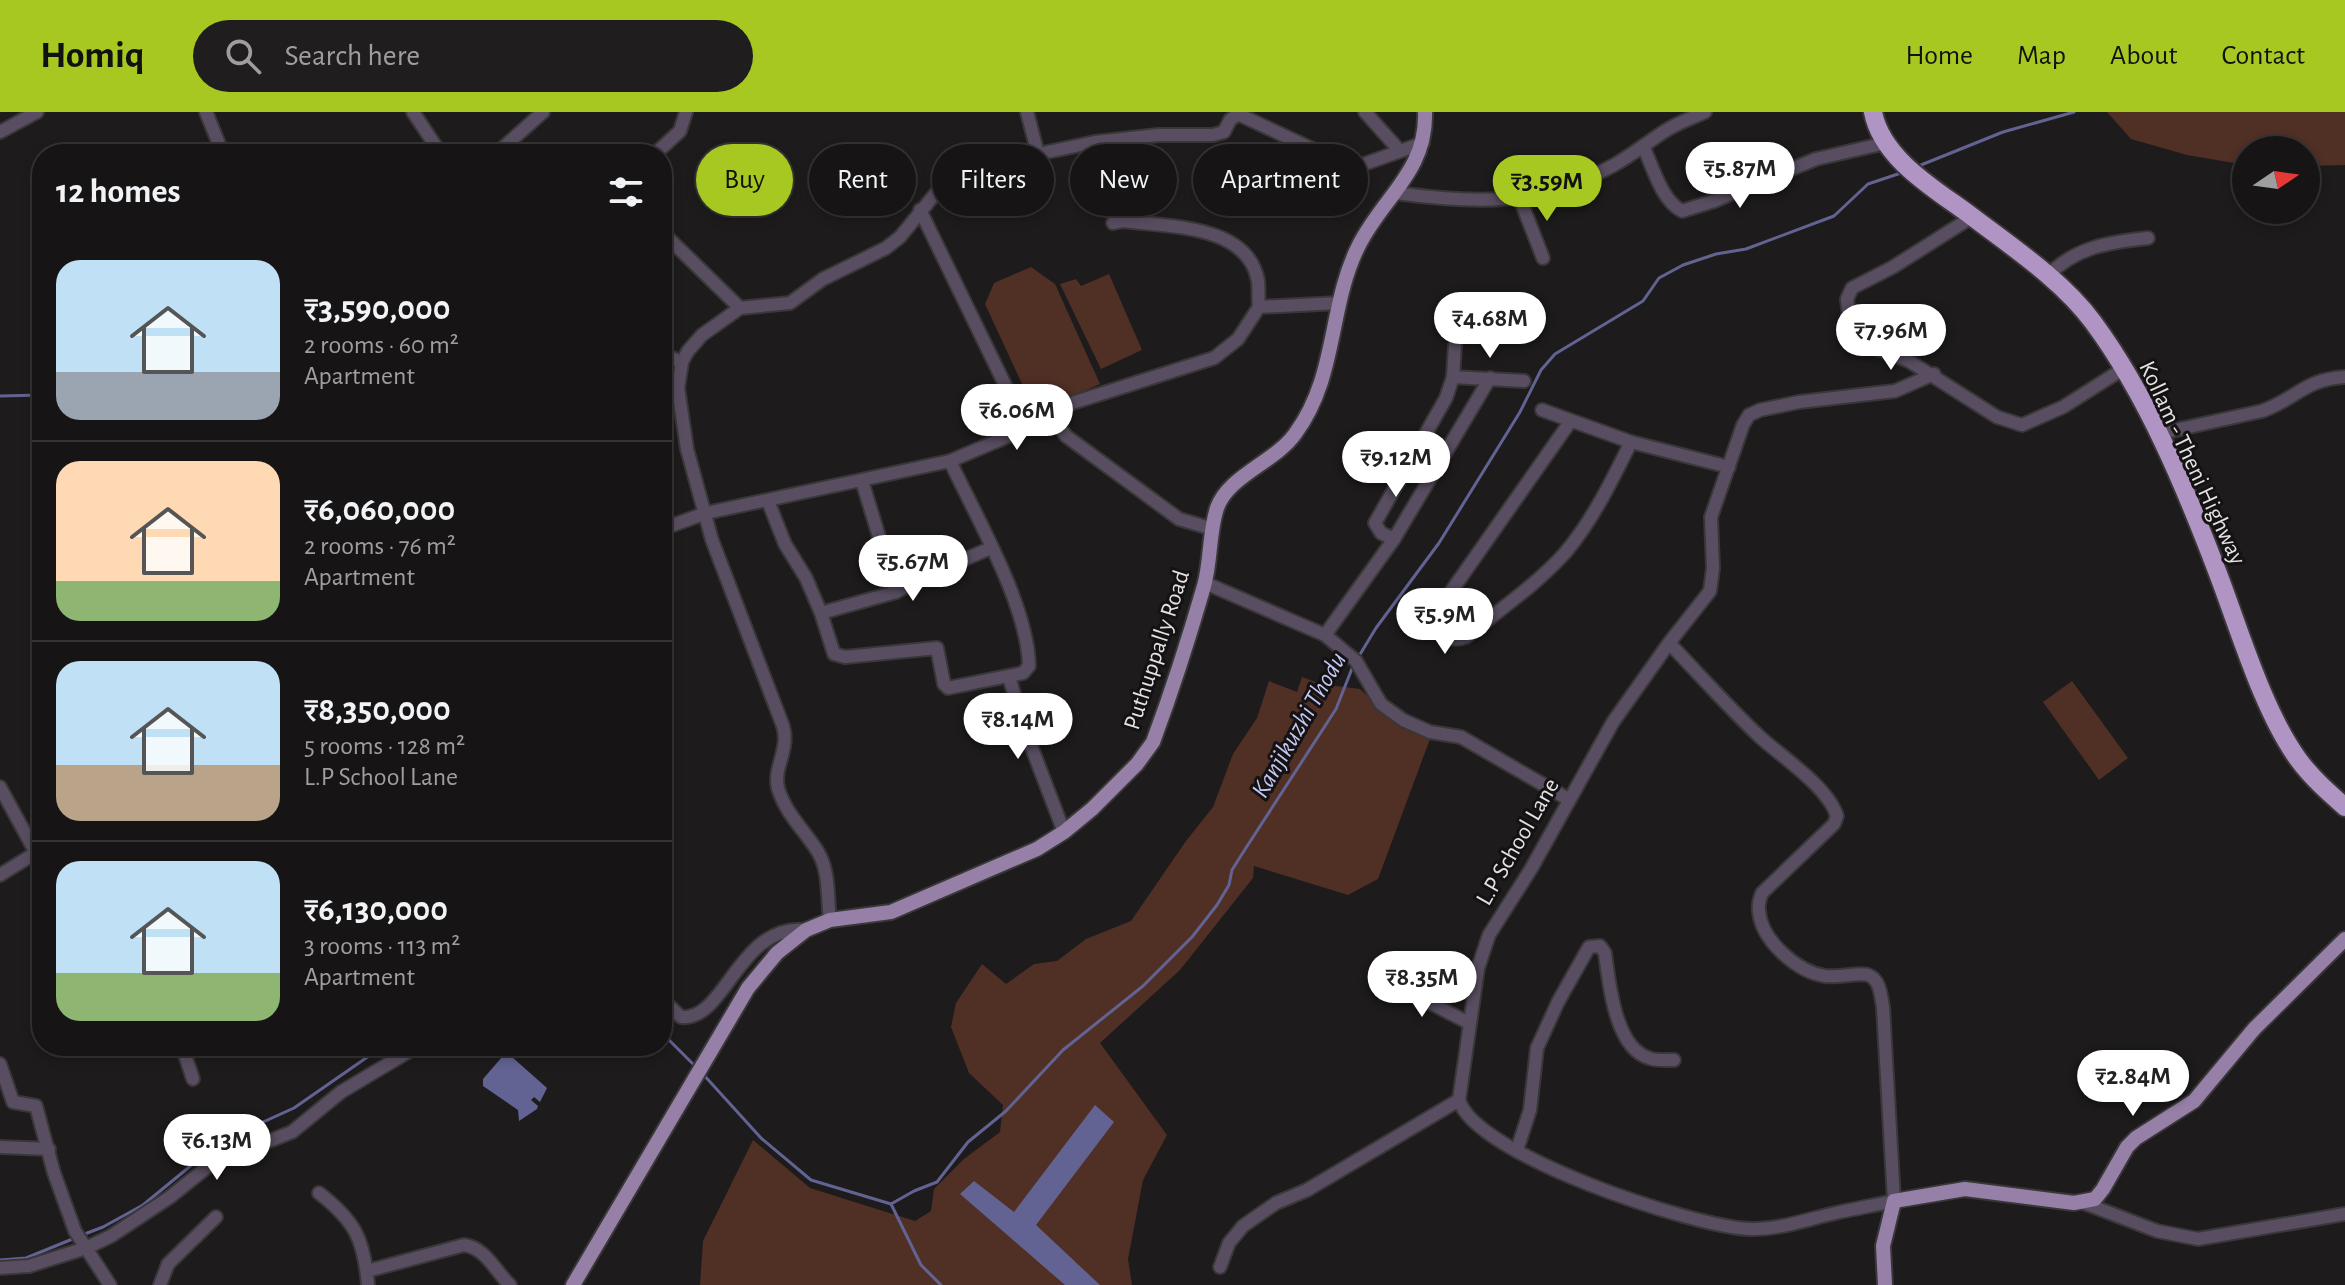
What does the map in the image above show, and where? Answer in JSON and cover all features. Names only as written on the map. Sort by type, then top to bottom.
[{"type":"highway","name":"Kollam - Theni Highway","points":[[1873,112],[1886,143],[1906,165],[2047,277],[2091,319],[2140,397],[2210,553],[2280,728],[2308,772],[2345,807]]},
{"type":"main road","name":"Puthuppally Road","points":[[573,1285],[748,988],[777,953],[806,930],[830,920],[891,912],[1037,849],[1064,832],[1118,784],[1153,742],[1205,583],[1217,508],[1225,492],[1280,452],[1308,412],[1328,365],[1339,303],[1357,248],[1396,193],[1423,143],[1425,112]]},
{"type":"main road","points":[[1885,1285],[1883,1246],[1894,1201],[1965,1189],[2055,1202],[2084,1203],[2095,1199],[2127,1147],[2194,1101],[2254,1029],[2345,939]]},
{"type":"street","points":[[0,132],[37,112]]},
{"type":"street","points":[[206,112],[219,144]]},
{"type":"street","points":[[413,112],[434,144]]},
{"type":"street","points":[[507,144],[543,112]]},
{"type":"street","points":[[666,144],[680,131],[686,112]]},
{"type":"street","points":[[1027,112],[1035,144]]},
{"type":"street","points":[[1365,112],[1399,150]]},
{"type":"street","points":[[1396,193],[1501,201],[1536,196],[1591,176],[1667,130],[1705,112]]},
{"type":"street","points":[[1054,151],[1095,142],[1158,135],[1213,135],[1224,132],[1238,113],[1346,167],[1360,167],[1423,143]]},
{"type":"street","points":[[1643,146],[1666,196],[1674,207],[1682,211],[1816,159],[1886,143]]},
{"type":"street","points":[[830,920],[828,885],[821,858],[789,811],[778,786],[777,778],[787,741],[712,540],[681,419],[678,388],[682,362],[702,335],[740,308],[790,303],[823,279],[886,248],[900,237],[932,197]]},
{"type":"street","points":[[1520,199],[1524,216],[1543,258]]},
{"type":"street","points":[[920,210],[1026,428]]},
{"type":"street","points":[[1972,217],[1893,267],[1852,288],[1847,299],[1850,325],[1860,341],[1896,354],[1934,374],[1997,417],[2022,425],[2063,407],[2123,369]]},
{"type":"street","points":[[672,525],[706,513],[950,461],[1053,417],[1072,403],[1214,358],[1238,339],[1259,307],[1258,279],[1241,249],[1213,234],[1123,221],[1113,223]]},
{"type":"street","points":[[2047,277],[2060,262],[2108,242],[2148,238]]},
{"type":"street","points":[[672,242],[740,308]]},
{"type":"street","points":[[1259,307],[1339,303]]},
{"type":"street","points":[[1394,539],[1381,533],[1375,523],[1434,422],[1453,377],[1455,345]]},
{"type":"street","points":[[672,358],[682,362]]},
{"type":"street","name":"L.P School Lane","points":[[1459,1100],[1469,1023],[1482,952],[1489,935],[1531,869],[1613,722],[1710,591],[1713,568],[1711,517],[1749,415],[1799,402],[1895,391],[1934,374]]},
{"type":"street","points":[[1453,377],[1524,381]]},
{"type":"street","points":[[2157,434],[2262,411],[2323,378],[2345,377]]},
{"type":"street","points":[[1325,635],[1394,539],[1490,378]]},
{"type":"street","points":[[1542,410],[1631,442],[1729,467]]},
{"type":"street","points":[[1053,417],[1066,436],[1179,519],[1213,529]]},
{"type":"street","points":[[1570,422],[1436,613],[1435,628],[1447,637],[1456,641],[1466,637],[1541,577],[1566,551],[1601,503],[1631,442]]},
{"type":"street","points":[[768,501],[785,544],[806,578],[832,651],[838,657],[932,647],[938,651],[944,684],[948,688],[1009,677],[1027,669],[1027,643],[1007,580],[950,461]]},
{"type":"street","points":[[862,481],[896,592]]},
{"type":"street","points":[[821,613],[896,592],[991,548]]},
{"type":"street","points":[[1205,583],[1325,635],[1356,661],[1372,691],[1389,712],[1430,732],[1461,737],[1568,799]]},
{"type":"street","points":[[1220,1267],[1229,1243],[1243,1226],[1276,1203],[1307,1190],[1459,1100],[1471,1121],[1517,1150],[1639,1204],[1729,1227],[1770,1228],[1894,1201],[1883,1007],[1877,982],[1865,974],[1825,976],[1808,972],[1789,961],[1767,932],[1758,908],[1762,893],[1834,824],[1837,816],[1835,808],[1759,736],[1669,643]]},
{"type":"street","points":[[1009,677],[1064,832]]},
{"type":"street","points":[[0,787],[32,840]]},
{"type":"street","points":[[0,875],[32,855]]},
{"type":"street","points":[[672,1008],[681,1017],[694,1017],[710,1004],[764,941],[781,931],[806,930]]},
{"type":"street","points":[[1517,1150],[1530,1110],[1537,1048],[1589,947],[1600,946],[1605,953],[1619,1025],[1632,1048],[1647,1058],[1674,1060]]},
{"type":"street","points":[[1392,983],[1469,1023]]},
{"type":"street","points":[[185,1056],[193,1079]]},
{"type":"street","points":[[0,1268],[29,1266],[111,1236],[170,1197],[211,1164],[292,1132],[341,1092],[401,1056]]},
{"type":"street","points":[[0,1064],[13,1102],[36,1106],[54,1173],[75,1231],[110,1285]]},
{"type":"street","points":[[0,1147],[49,1149]]},
{"type":"street","points":[[319,1193],[337,1207],[361,1240],[368,1285]]},
{"type":"street","points":[[2084,1203],[2157,1231],[2198,1239],[2345,1214]]},
{"type":"street","points":[[160,1285],[168,1264],[216,1217]]},
{"type":"street","points":[[367,1271],[464,1245],[473,1246],[484,1254],[510,1285]]},
{"type":"shaded area","points":[[2107,112],[2345,112],[2345,165],[2320,166],[2320,136],[2232,136],[2232,163],[2187,155],[2131,139]]},
{"type":"shaded area","points":[[1031,267],[1055,284],[1100,384],[1035,412],[985,304],[994,283]]},
{"type":"shaded area","points":[[1109,274],[1142,350],[1101,369],[1060,284],[1076,279],[1081,286]]},
{"type":"shaded area","points":[[1302,677],[1321,684],[1360,689],[1392,719],[1430,739],[1378,879],[1348,895],[1254,866],[1253,878],[1180,970],[1100,1043],[1167,1135],[1143,1180],[1128,1259],[1132,1285],[700,1285],[703,1241],[753,1140],[810,1188],[915,1221],[931,1211],[934,1189],[964,1159],[1000,1132],[1003,1105],[969,1073],[951,1027],[956,1003],[982,964],[1006,984],[1034,964],[1057,961],[1086,939],[1131,921],[1213,807],[1233,754],[1257,718],[1269,681],[1297,692]]},
{"type":"shaded area","points":[[2072,681],[2128,758],[2099,780],[2043,702]]},
{"type":"water","points":[[502,1057],[512,1057],[547,1088],[540,1102],[534,1097],[531,1100],[538,1106],[537,1109],[519,1121],[518,1110],[483,1086],[483,1079]]},
{"type":"water","points":[[1095,1105],[1114,1122],[1036,1225],[1100,1285],[1065,1285],[960,1194],[974,1181],[1014,1212]]},
{"type":"waterway","name":"Kanjikuzhi Thodu","points":[[1916,167],[2003,132],[2074,112]]},
{"type":"waterway","name":"Kanjikuzhi Thodu","points":[[1359,656],[1439,543],[1520,412],[1541,370],[1555,354],[1643,301],[1659,278],[1683,265],[1716,254],[1746,249],[1834,216],[1868,184],[1901,173]]},
{"type":"waterway","name":"Kanjikuzhi Thodu","points":[[0,396],[32,395]]},
{"type":"waterway","name":"Kanjikuzhi Thodu","points":[[702,1073],[761,1138],[811,1180],[891,1204],[937,1182],[968,1142],[1006,1111],[1063,1050],[1143,986],[1192,937],[1217,905],[1229,885],[1232,870],[1336,709],[1353,666]]},
{"type":"waterway","name":"Kanjikuzhi Thodu","points":[[672,1043],[696,1067]]},
{"type":"waterway","points":[[82,1235],[143,1205],[230,1137],[294,1108],[369,1056]]},
{"type":"waterway","points":[[891,1204],[921,1265],[941,1285]]},
{"type":"waterway","points":[[0,1260],[26,1258],[75,1238]]}]
